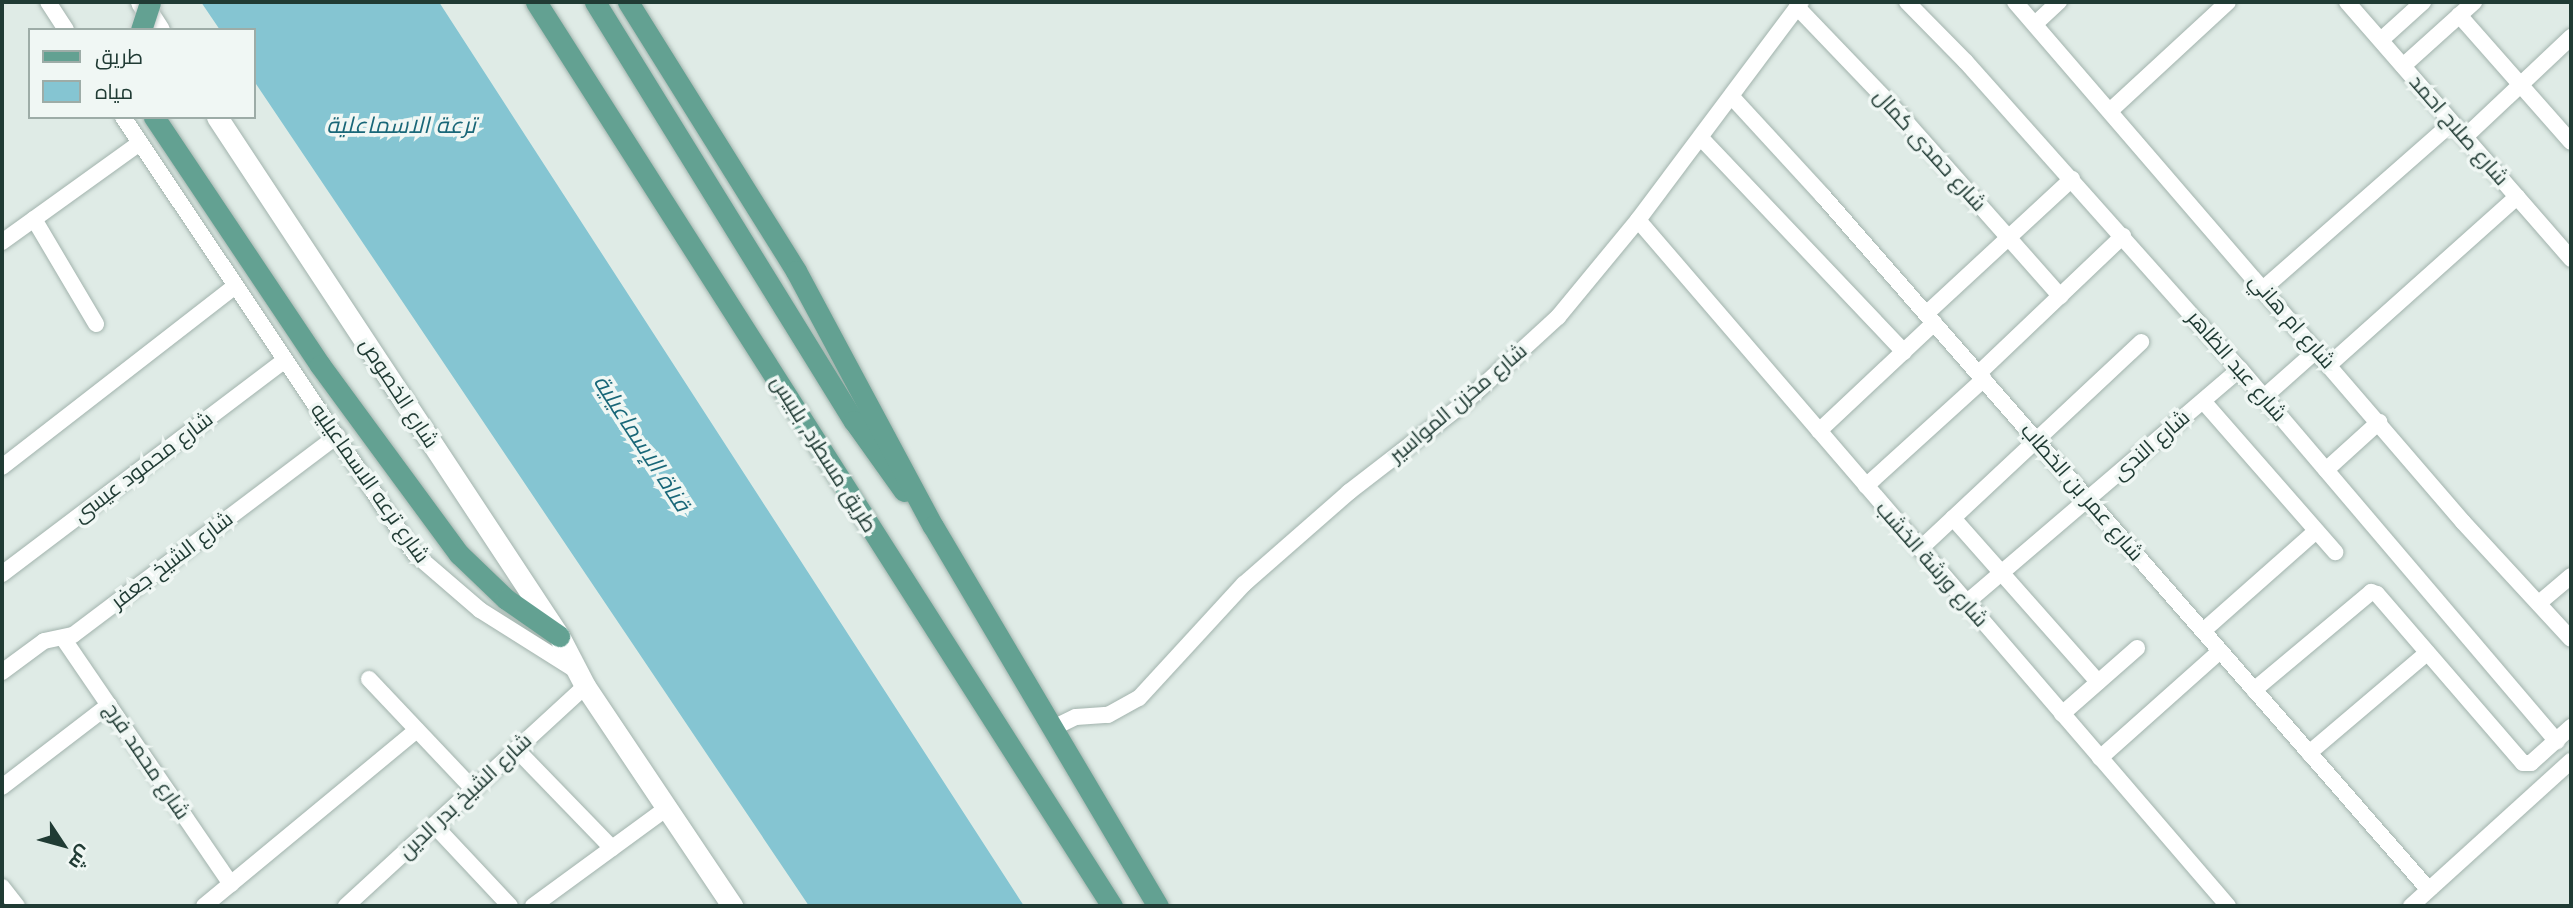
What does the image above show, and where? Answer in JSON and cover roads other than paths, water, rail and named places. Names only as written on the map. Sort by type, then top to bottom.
[{"type":"main road","points":[[141,2],[158,28]]},
{"type":"main road","points":[[142,28],[150,2]]},
{"type":"main road","name":"طريق مسطرد, بلبيس","points":[[536,2],[1112,906]]},
{"type":"main road","points":[[595,2],[854,421],[891,475],[933,526]]},
{"type":"main road","points":[[628,2],[796,271],[933,526],[1158,906]]},
{"type":"main road","points":[[155,119],[320,365],[459,554],[506,599],[559,636]]},
{"type":"main road","name":"شارع الخصوص","points":[[218,119],[559,636],[581,678]]},
{"type":"main road","name":"شارع ترعه الاسماعيليه","points":[[581,678],[732,906]]},
{"type":"street","points":[[48,2],[65,28]]},
{"type":"street","name":"شارع عبد الظاهر","points":[[1907,2],[2072,179],[2240,369],[2557,741]]},
{"type":"street","name":"شارع ام هاني","points":[[2015,2],[2111,110],[2463,522],[2571,639]]},
{"type":"street","points":[[2035,24],[2059,2]]},
{"type":"street","points":[[2111,110],[2228,2]]},
{"type":"street","name":"شارع صلاح احمد","points":[[2347,2],[2571,259]]},
{"type":"street","points":[[2381,40],[2423,2]]},
{"type":"street","name":"شارع مخزن المواسير","points":[[1053,729],[1076,718],[1108,715],[1139,698],[1253,575],[1349,492],[1463,404],[1558,317],[1638,220],[1799,5]]},
{"type":"street","name":"شارع حمدى كمال","points":[[1799,5],[2060,296]]},
{"type":"street","points":[[2403,66],[2462,7],[2520,84],[2571,142]]},
{"type":"street","points":[[2465,137],[2571,37]]},
{"type":"street","name":"شارع عمر بن الخطاب","points":[[1732,97],[1981,376],[2429,890]]},
{"type":"street","name":"شارع ترعه الاسماعيليه","points":[[124,119],[415,554],[481,610],[581,678]]},
{"type":"street","points":[[2264,288],[2452,123]]},
{"type":"street","points":[[1701,138],[1904,352]]},
{"type":"street","points":[[2,242],[140,143]]},
{"type":"street","points":[[1819,431],[1904,352],[1930,318],[2072,179]]},
{"type":"street","points":[[2330,365],[2517,197]]},
{"type":"street","points":[[34,219],[96,324]]},
{"type":"street","name":"شارع ورشة الخشب","points":[[1638,220],[2228,906]]},
{"type":"street","points":[[1866,486],[2123,236]]},
{"type":"street","points":[[2,467],[235,286]]},
{"type":"street","points":[[1920,550],[2141,342]]},
{"type":"street","points":[[2264,397],[2317,350]]},
{"type":"street","name":"شارع محمود عيسى","points":[[2,574],[284,361]]},
{"type":"street","name":"شارع الندى","points":[[1966,603],[2240,369]]},
{"type":"street","points":[[2203,401],[2335,552]]},
{"type":"street","points":[[2326,470],[2379,422]]},
{"type":"street","name":"شارع الشيخ جعفر","points":[[2,672],[44,641],[73,635],[337,436]]},
{"type":"street","points":[[1954,518],[2098,682]]},
{"type":"street","points":[[2203,631],[2316,531]]},
{"type":"street","points":[[2539,603],[2571,576]]},
{"type":"street","points":[[2254,690],[2364,595],[2371,592],[2377,594],[2523,763],[2531,763],[2571,727]]},
{"type":"street","name":"شارع محمد فرج","points":[[63,638],[231,884]]},
{"type":"street","points":[[2062,713],[2137,648]]},
{"type":"street","points":[[2100,758],[2220,651]]},
{"type":"street","points":[[2309,753],[2427,653]]},
{"type":"street","name":"شارع الشيخ بدر الدين","points":[[346,906],[516,749],[581,678]]},
{"type":"street","points":[[369,679],[472,789]]},
{"type":"street","points":[[2,787],[109,705]]},
{"type":"street","points":[[204,906],[416,730]]},
{"type":"street","points":[[516,749],[612,848]]},
{"type":"street","points":[[2411,906],[2571,761]]},
{"type":"street","points":[[533,906],[667,808]]},
{"type":"street","points":[[434,825],[510,906]]},
{"type":"street","points":[[2,887],[17,906]]},
{"type":"water","name":"ترعة الاسماعلية","points":[[201,2],[439,2],[1024,906],[809,906],[256,84],[256,28],[219,28]]},
{"type":"water label","name":"قناة الإسماعيلية","points":[[642,443]]}]
